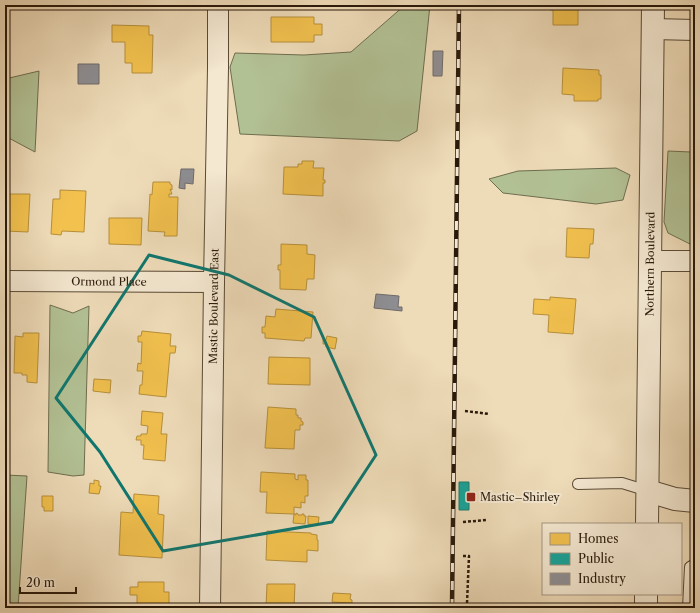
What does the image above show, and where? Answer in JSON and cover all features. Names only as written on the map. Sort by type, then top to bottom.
[{"type":"street","name":"Mastic Boulevard East","points":[[210,608],[218,5]]},
{"type":"street","name":"Northern Boulevard","points":[[647,523],[653,5]]},
{"type":"street","points":[[653,29],[695,30]]},
{"type":"street","points":[[650,261],[695,261]]},
{"type":"street","name":"Ormond Place","points":[[5,281],[214,282]]},
{"type":"street","points":[[648,492],[675,499],[695,501]]},
{"type":"street","points":[[646,595],[646,608]]},
{"type":"lane","points":[[578,484],[622,483],[648,492]]},
{"type":"lane","points":[[688,608],[689,566]]},
{"type":"path","points":[[464,411],[489,414]]},
{"type":"path","points":[[463,522],[486,520]]},
{"type":"path","points":[[463,556],[469,556],[467,603]]},
{"type":"highlighted area","points":[[149,255],[229,275],[314,317],[376,455],[332,522],[163,551],[100,452],[56,398]]},
{"type":"green space","points":[[405,5],[430,5],[417,131],[399,141],[240,134],[230,67],[235,53],[304,55],[351,52]]},
{"type":"green space","points":[[39,71],[35,152],[5,136],[5,79]]},
{"type":"green space","points":[[668,151],[691,152],[692,245],[668,233],[664,222]]},
{"type":"green space","points":[[616,168],[630,175],[623,200],[596,204],[503,193],[489,179],[518,171]]},
{"type":"green space","points":[[50,305],[73,313],[89,306],[84,475],[73,476],[48,472]]},
{"type":"green space","points":[[5,475],[27,476],[18,608],[5,608]]},
{"type":"building: Homes","points":[[550,5],[578,5],[578,25],[553,25],[553,10],[550,10]]},
{"type":"building: Homes","points":[[271,17],[314,17],[314,24],[322,24],[322,35],[314,35],[314,42],[271,42]]},
{"type":"building: Homes","points":[[112,25],[149,26],[149,35],[153,35],[152,73],[132,73],[132,63],[125,63],[125,42],[112,42]]},
{"type":"building: Homes","points":[[563,68],[599,70],[599,75],[601,75],[601,99],[598,99],[598,101],[574,101],[574,95],[562,94]]},
{"type":"building: Homes","points":[[302,161],[314,161],[313,168],[324,168],[323,180],[325,180],[325,183],[323,183],[323,196],[283,194],[284,167],[298,167],[298,164],[302,164]]},
{"type":"building: Homes","points":[[153,182],[170,182],[172,185],[172,190],[170,189],[172,194],[169,194],[169,197],[178,197],[177,236],[164,236],[165,232],[148,231],[150,194],[152,195]]},
{"type":"building: Homes","points":[[60,190],[86,191],[84,232],[62,231],[61,235],[51,234],[53,199],[60,199]]},
{"type":"building: Homes","points":[[8,194],[30,194],[28,232],[5,231],[5,201],[8,201]]},
{"type":"building: Homes","points":[[109,218],[142,218],[141,245],[109,244]]},
{"type":"building: Homes","points":[[567,228],[594,229],[593,244],[590,244],[589,258],[566,257]]},
{"type":"building: Homes","points":[[281,244],[307,245],[307,254],[315,255],[314,279],[307,279],[306,290],[280,289],[280,270],[278,270],[278,265],[281,265]]},
{"type":"building: Homes","points":[[550,297],[576,299],[573,334],[548,332],[549,315],[533,314],[534,299],[550,300]]},
{"type":"building: Homes","points":[[276,309],[313,312],[311,338],[305,338],[304,341],[265,338],[265,333],[262,333],[262,327],[265,327],[266,316],[275,317]]},
{"type":"building: Homes","points":[[142,331],[171,334],[170,346],[176,346],[175,353],[170,353],[166,397],[139,394],[140,385],[142,385],[143,371],[137,371],[138,363],[141,364],[142,342],[138,342],[138,336],[141,336]]},
{"type":"building: Homes","points":[[23,333],[39,333],[37,383],[27,382],[27,375],[22,375],[22,373],[14,373],[15,336],[23,337]]},
{"type":"building: Homes","points":[[327,336],[337,338],[335,349],[326,347],[326,344],[323,344],[323,339],[326,340]]},
{"type":"building: Homes","points":[[269,357],[310,358],[310,385],[268,384]]},
{"type":"building: Homes","points":[[94,379],[111,380],[110,393],[93,391]]},
{"type":"building: Homes","points":[[268,407],[296,409],[296,415],[298,415],[298,418],[301,418],[303,425],[300,425],[300,430],[295,430],[294,449],[265,448]]},
{"type":"building: Homes","points":[[142,411],[163,413],[161,434],[167,434],[165,461],[143,459],[144,445],[141,445],[141,440],[136,440],[137,436],[147,434],[148,426],[141,425]]},
{"type":"building: Homes","points":[[261,472],[295,474],[295,479],[298,480],[298,475],[306,475],[306,480],[308,480],[308,496],[305,496],[305,503],[301,502],[301,508],[294,507],[294,514],[266,513],[267,492],[260,492]]},
{"type":"building: Homes","points":[[94,480],[99,481],[99,486],[101,486],[99,494],[89,493],[90,483],[94,484]]},
{"type":"building: Homes","points":[[134,494],[159,496],[158,514],[164,515],[162,558],[119,555],[121,512],[133,513]]},
{"type":"building: Homes","points":[[42,496],[53,496],[53,511],[44,511],[44,507],[42,507]]},
{"type":"building: Homes","points":[[296,513],[298,515],[304,514],[304,516],[306,516],[305,524],[293,523],[294,514],[296,515]]},
{"type":"building: Homes","points":[[308,516],[319,517],[318,525],[308,524]]},
{"type":"building: Homes","points":[[267,531],[311,533],[317,535],[318,551],[307,550],[307,562],[266,560]]},
{"type":"building: Homes","points":[[138,582],[164,582],[164,592],[169,592],[169,604],[164,604],[164,608],[137,608],[137,595],[130,595],[130,587],[138,587]]},
{"type":"building: Homes","points":[[267,584],[295,584],[294,608],[266,608]]},
{"type":"building: Homes","points":[[333,593],[351,594],[350,599],[352,600],[352,603],[332,602]]},
{"type":"building: Public","points":[[459,482],[469,482],[469,510],[459,510]]},
{"type":"building: Industry","points":[[433,51],[443,51],[442,76],[433,76]]},
{"type":"building: Industry","points":[[78,64],[99,64],[99,84],[78,84]]},
{"type":"building: Industry","points":[[181,169],[194,169],[193,184],[185,183],[185,189],[179,188]]},
{"type":"building: Industry","points":[[376,294],[399,296],[398,307],[402,307],[402,311],[374,308]]},
{"type":"railway","points":[[452,608],[459,5]]},
{"type":"place","name":"Mastic–Shirley","points":[[471,497]]}]
